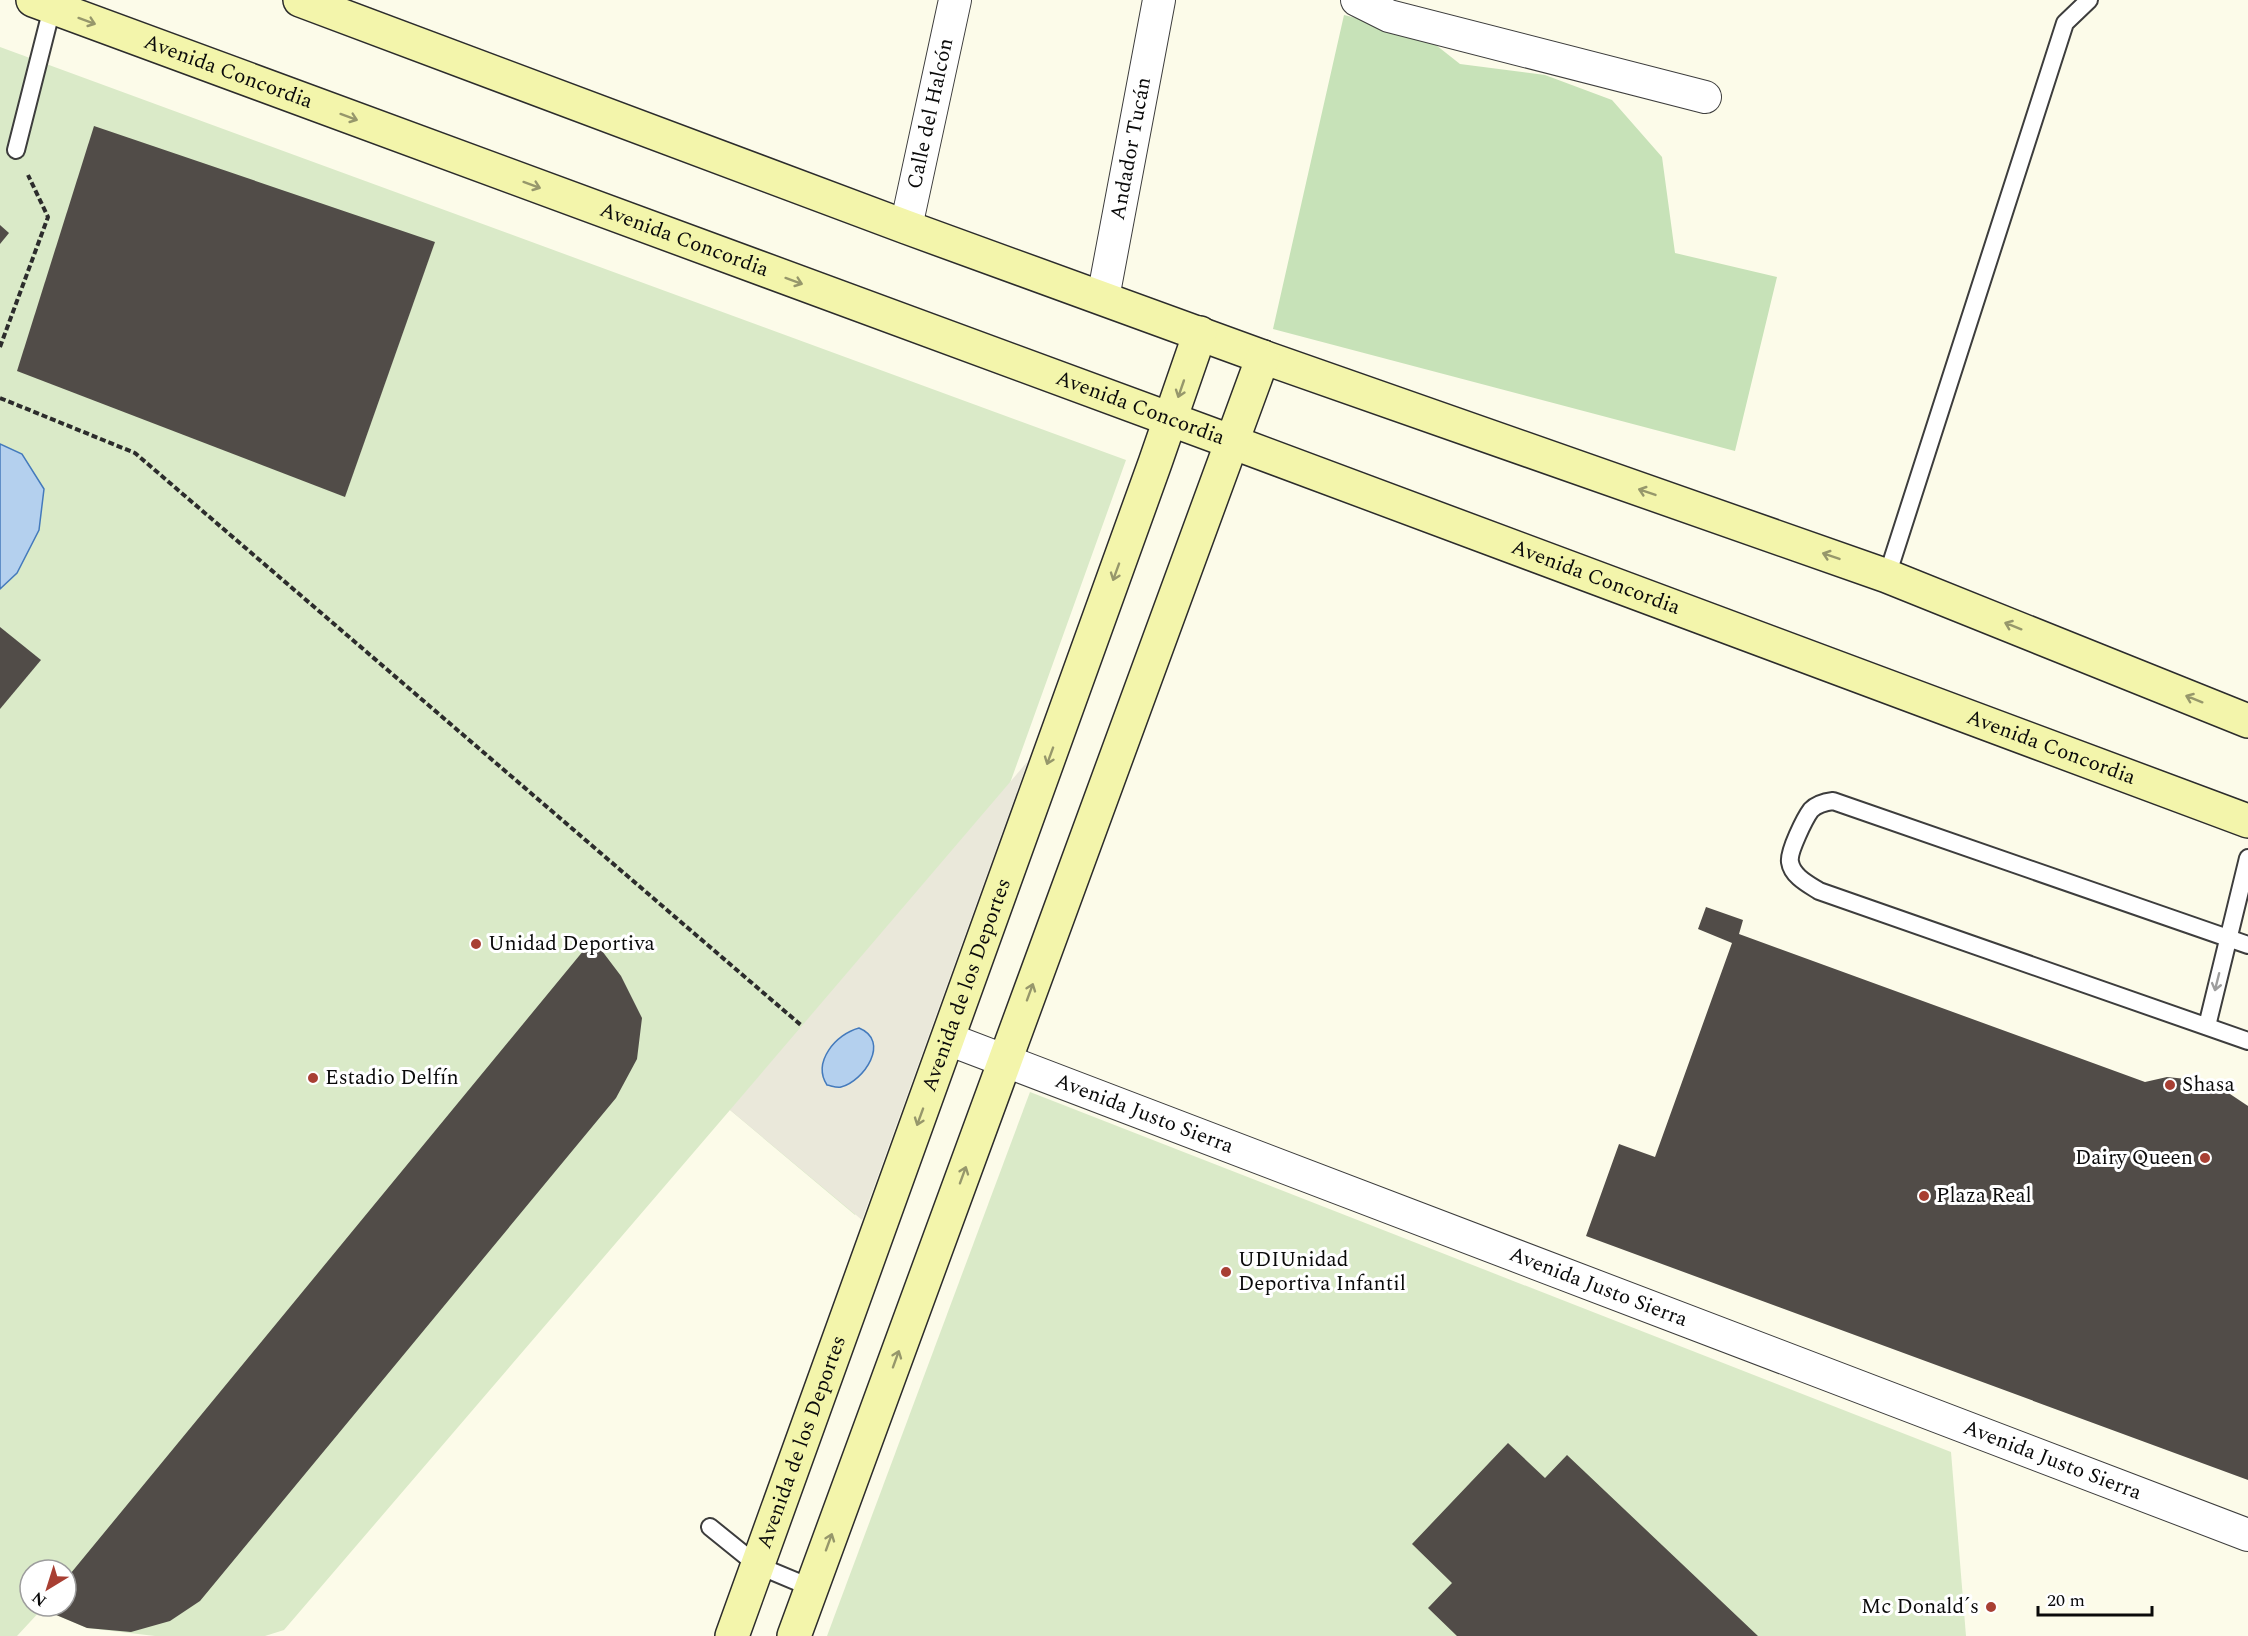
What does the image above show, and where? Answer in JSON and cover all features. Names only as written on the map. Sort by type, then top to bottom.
[{"type":"street","points":[[300,0],[906,227],[1263,357],[1887,576],[2248,721]]},
{"type":"street","name":"Calle del Halcón","points":[[906,227],[955,0]]},
{"type":"street","name":"Andador Tucán","points":[[1103,298],[1159,0]]},
{"type":"street","points":[[1357,0],[1389,16],[1705,97]]},
{"type":"street","name":"Avenida Concordia","points":[[42,4],[1232,442],[2248,821]]},
{"type":"street","name":"Avenida de los Deportes","points":[[732,1636],[1171,420],[1200,333]]},
{"type":"street","points":[[794,1636],[1263,357]]},
{"type":"street","name":"Avenida Justo Sierra","points":[[948,1039],[2248,1535]]},
{"type":"lane","points":[[1887,576],[2066,23],[2089,0]]},
{"type":"lane","points":[[16,150],[42,4]]},
{"type":"lane","points":[[2248,945],[1833,801],[1821,803],[1811,810],[1792,847],[1789,861],[1794,872],[1819,891],[2248,1041]]},
{"type":"lane","points":[[2207,1026],[2248,858]]},
{"type":"lane","points":[[710,1527],[757,1565],[812,1588]]},
{"type":"path","points":[[0,347],[48,217],[16,150]]},
{"type":"path","points":[[0,398],[135,453],[802,1026]]},
{"type":"green space","points":[[1344,15],[1422,34],[1460,64],[1545,75],[1612,100],[1662,157],[1675,253],[1777,277],[1735,451],[1273,329]]},
{"type":"green space","name":"Unidad Deportiva","points":[[0,47],[1126,460],[855,1215],[730,1110],[284,1630],[265,1636],[155,1636],[87,1628],[63,1618],[78,1618],[78,1558],[18,1558],[18,1618],[34,1618],[17,1636],[0,1636]]},
{"type":"green space","name":"UDIUnidad Deportiva Infantil","points":[[1030,1092],[1951,1452],[1966,1636],[827,1636]]},
{"type":"shaded area","points":[[1028,761],[862,1220],[730,1110]]},
{"type":"water","points":[[0,444],[22,454],[44,489],[39,530],[17,573],[0,589]]},
{"type":"water","points":[[859,1028],[868,1034],[873,1042],[871,1060],[858,1077],[850,1083],[839,1087],[827,1085],[822,1067],[824,1058],[842,1036]]},
{"type":"building","points":[[94,126],[435,242],[345,497],[17,371]]},
{"type":"building","points":[[0,225],[9,233],[0,244]]},
{"type":"building","points":[[0,627],[41,660],[0,709]]},
{"type":"building","name":"Plaza Real","points":[[1706,907],[1743,920],[1739,934],[2145,1082],[2167,1077],[2196,1080],[2224,1090],[2248,1106],[2248,1480],[1586,1236],[1619,1144],[1655,1157],[1732,943],[1698,929]]},
{"type":"building","points":[[593,939],[621,976],[642,1018],[637,1059],[616,1098],[200,1601],[170,1621],[131,1632],[87,1628],[63,1618],[78,1618],[78,1564]]},
{"type":"building","points":[[1508,1443],[1545,1478],[1567,1455],[1758,1636],[1457,1636],[1428,1608],[1452,1583],[1412,1544]]},
{"type":"place","name":"Unidad Deportiva","points":[[476,944]]},
{"type":"place","name":"Estadio Delfín","points":[[313,1078]]},
{"type":"place","name":"Shasa","points":[[2170,1085]]},
{"type":"place","name":"Dairy Queen","points":[[2205,1158]]},
{"type":"place","name":"Plaza Real","points":[[1924,1196]]},
{"type":"place","name":"UDIUnidad Deportiva Infantil","points":[[1226,1272]]},
{"type":"place","name":"Mc Donald´s","points":[[1991,1607]]}]
